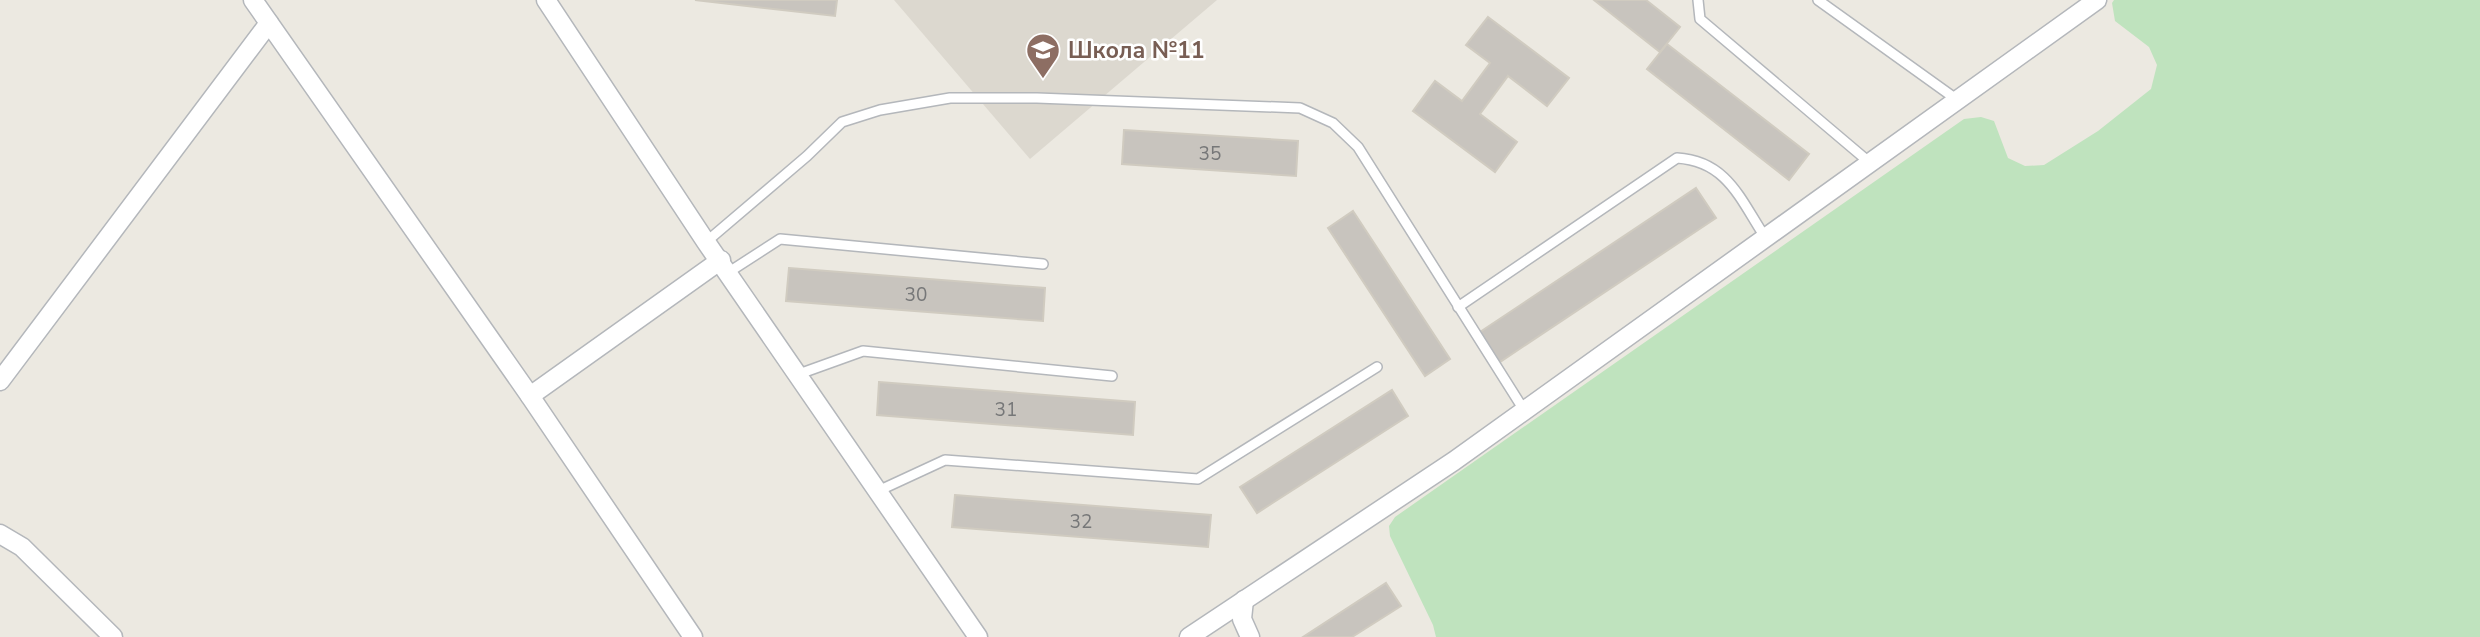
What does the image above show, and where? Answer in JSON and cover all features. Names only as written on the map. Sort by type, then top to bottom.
[{"type":"street","points":[[253,0],[530,396],[693,637]]},
{"type":"street","points":[[547,0],[706,242],[978,637]]},
{"type":"street","points":[[1189,637],[1454,461],[2097,0]]},
{"type":"street","points":[[0,381],[269,23]]},
{"type":"street","points":[[530,396],[725,266]]},
{"type":"street","points":[[0,534],[22,547],[113,637]]},
{"type":"street","points":[[1244,600],[1242,619],[1250,637]]},
{"type":"lane","points":[[1698,0],[1700,19],[1869,162]]},
{"type":"lane","points":[[1818,0],[1956,99]]},
{"type":"lane","points":[[706,242],[807,156],[842,122],[880,110],[950,97],[1300,108],[1333,122],[1357,147],[1524,411]]},
{"type":"lane","points":[[1458,307],[1677,158],[1704,163],[1723,175],[1765,237]]},
{"type":"lane","points":[[725,266],[780,239],[1043,264]]},
{"type":"lane","points":[[799,374],[863,351],[1112,376]]},
{"type":"lane","points":[[878,491],[945,460],[1198,479],[1377,367]]},
{"type":"shaded area","name":"Школа №11","points":[[894,0],[1217,0],[1030,159]]},
{"type":"green space","points":[[2114,0],[2480,0],[2480,637],[1436,637],[1433,625],[1390,536],[1389,526],[1395,517],[1964,119],[1981,117],[1994,121],[2008,158],[2025,166],[2044,165],[2098,131],[2151,89],[2157,65],[2149,47],[2115,21],[2112,3]]},
{"type":"building","points":[[695,0],[837,0],[835,16]]},
{"type":"building","points":[[1594,0],[1646,0],[1680,27],[1660,52]]},
{"type":"building","points":[[1488,17],[1569,78],[1547,106],[1508,76],[1480,114],[1517,142],[1495,172],[1413,111],[1435,81],[1462,101],[1490,63],[1466,45]]},
{"type":"building","points":[[1667,44],[1809,154],[1789,180],[1647,69]]},
{"type":"building","points":[[1124,130],[1298,141],[1296,176],[1122,164]]},
{"type":"building","points":[[1696,188],[1716,218],[1497,364],[1477,334]]},
{"type":"building","points":[[1353,211],[1450,359],[1425,376],[1328,228]]},
{"type":"building","points":[[789,268],[1045,288],[1043,321],[786,301]]},
{"type":"building","points":[[879,382],[1135,402],[1133,435],[877,415]]},
{"type":"building","points":[[1392,390],[1408,416],[1257,513],[1240,487]]},
{"type":"building","points":[[955,495],[1211,515],[1208,547],[952,527]]},
{"type":"building","points":[[1386,583],[1401,606],[1352,637],[1303,637]]},
{"type":"place","name":"Школа №11","points":[[1043,80]]}]
